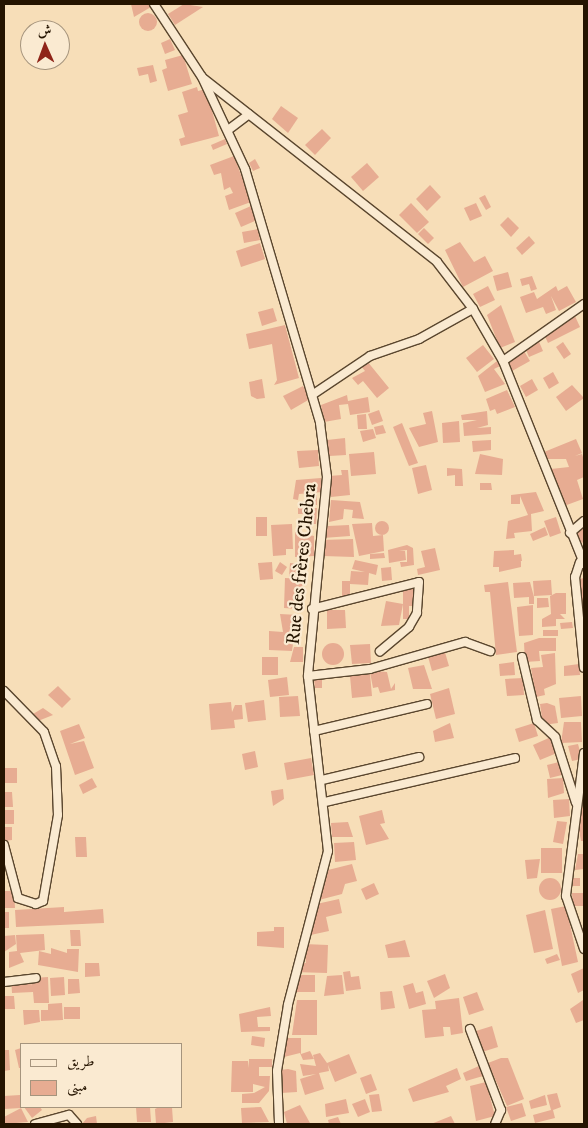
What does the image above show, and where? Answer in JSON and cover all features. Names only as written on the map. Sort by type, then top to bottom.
[{"type":"street","name":"Rue des frères Chebra","points":[[154,4],[202,77],[228,130],[266,234],[312,395],[327,478],[312,609],[308,676],[325,802],[328,851],[288,1004],[277,1071],[279,1124]]},
{"type":"street","points":[[202,77],[437,262],[473,309],[503,361],[582,563],[575,577],[584,668]]},
{"type":"street","points":[[228,130],[249,114]]},
{"type":"street","points":[[503,361],[584,304]]},
{"type":"street","points":[[312,395],[370,356],[419,339],[473,309]]},
{"type":"street","points":[[570,533],[584,520]]},
{"type":"street","points":[[312,609],[419,582],[417,612],[409,627],[380,651]]},
{"type":"street","points":[[308,676],[370,669],[465,642],[490,651]]},
{"type":"street","points":[[522,657],[537,720],[555,737],[577,805]]},
{"type":"street","points":[[4,691],[44,732],[56,766],[58,815],[43,901],[36,904],[18,898],[4,845]]},
{"type":"street","points":[[314,731],[427,704]]},
{"type":"street","points":[[584,753],[566,896],[584,949]]},
{"type":"street","points":[[322,780],[419,757]]},
{"type":"street","points":[[325,802],[515,758]]},
{"type":"street","points":[[4,982],[36,978]]},
{"type":"street","points":[[470,1029],[501,1110],[495,1124]]},
{"type":"street","points":[[35,1124],[69,1115],[78,1124]]},
{"type":"building","points":[[131,4],[149,4],[151,7],[134,17]]},
{"type":"building","points":[[184,4],[203,7],[175,25],[168,14]]},
{"type":"building","points":[[148,13],[154,16],[157,22],[154,28],[148,31],[142,28],[139,22],[142,16]]},
{"type":"building","points":[[170,39],[175,50],[165,54],[161,43]]},
{"type":"building","points":[[183,55],[192,84],[168,91],[162,70],[167,68],[165,60]]},
{"type":"building","points":[[153,65],[157,81],[150,83],[148,74],[139,76],[137,68]]},
{"type":"building","points":[[197,87],[198,91],[206,89],[219,136],[181,146],[179,139],[185,137],[178,115],[188,112],[182,92]]},
{"type":"building","points":[[281,106],[298,118],[288,133],[272,119]]},
{"type":"building","points":[[322,129],[331,138],[315,155],[305,145]]},
{"type":"building","points":[[225,139],[227,144],[213,150],[211,145]]},
{"type":"building","points":[[234,156],[251,202],[229,210],[225,196],[233,193],[230,187],[224,190],[221,173],[214,175],[210,165]]},
{"type":"building","points":[[255,159],[260,168],[253,171],[249,163]]},
{"type":"building","points":[[367,163],[379,177],[363,191],[351,177]]},
{"type":"building","points":[[430,185],[441,197],[427,211],[416,199]]},
{"type":"building","points":[[485,195],[491,207],[486,210],[479,198]]},
{"type":"building","points":[[411,203],[429,222],[417,233],[399,215]]},
{"type":"building","points":[[476,203],[482,216],[470,221],[464,208]]},
{"type":"building","points":[[251,206],[257,220],[241,227],[235,213]]},
{"type":"building","points":[[508,217],[519,228],[511,237],[500,225]]},
{"type":"building","points":[[424,228],[434,238],[428,244],[418,234]]},
{"type":"building","points":[[258,229],[260,240],[244,243],[242,232]]},
{"type":"building","points":[[529,236],[535,243],[522,255],[516,248]]},
{"type":"building","points":[[460,242],[474,262],[485,256],[493,271],[463,287],[445,250]]},
{"type":"building","points":[[260,243],[265,259],[241,267],[236,251]]},
{"type":"building","points":[[508,272],[512,287],[497,291],[493,276]]},
{"type":"building","points":[[532,276],[537,289],[531,291],[529,284],[522,286],[520,279]]},
{"type":"building","points":[[488,286],[495,300],[480,307],[473,294]]},
{"type":"building","points":[[556,286],[558,291],[567,286],[576,302],[559,311],[551,296],[556,310],[546,314],[543,307],[526,313],[520,297],[534,292],[537,299]]},
{"type":"building","points":[[501,305],[515,342],[500,348],[487,315]]},
{"type":"building","points":[[273,308],[277,321],[262,326],[258,312]]},
{"type":"building","points":[[574,314],[580,327],[548,343],[542,330]]},
{"type":"building","points":[[285,325],[299,378],[274,385],[277,380],[272,344],[249,349],[246,334]]},
{"type":"building","points":[[537,337],[543,351],[529,357],[523,343]]},
{"type":"building","points":[[563,342],[571,354],[564,359],[556,347]]},
{"type":"building","points":[[483,345],[494,359],[477,372],[466,358]]},
{"type":"building","points":[[521,346],[530,361],[512,371],[503,356]]},
{"type":"building","points":[[367,361],[389,388],[377,398],[363,381],[358,385],[352,378],[365,371],[361,366]]},
{"type":"building","points":[[497,361],[500,366],[494,369],[505,384],[485,392],[478,376]]},
{"type":"building","points":[[553,372],[559,383],[549,389],[543,378]]},
{"type":"building","points":[[262,379],[265,398],[257,399],[251,396],[249,382]]},
{"type":"building","points":[[532,379],[538,390],[526,397],[520,386]]},
{"type":"building","points":[[572,385],[584,398],[566,411],[556,397]]},
{"type":"building","points":[[303,386],[310,399],[291,410],[283,396]]},
{"type":"building","points":[[507,390],[515,407],[497,414],[495,409],[490,411],[486,399]]},
{"type":"building","points":[[347,395],[348,401],[368,397],[370,412],[350,415],[348,404],[339,405],[341,419],[324,422],[321,405]]},
{"type":"building","points":[[379,410],[383,421],[372,425],[368,414]]},
{"type":"building","points":[[432,411],[438,442],[419,447],[409,428],[426,424],[423,413]]},
{"type":"building","points":[[487,411],[488,425],[477,428],[491,427],[491,434],[464,436],[463,423],[477,420],[462,420],[461,415]]},
{"type":"building","points":[[366,414],[367,429],[358,429],[357,415]]},
{"type":"building","points":[[459,421],[460,442],[443,443],[442,423]]},
{"type":"building","points":[[402,423],[418,463],[409,466],[393,427]]},
{"type":"building","points":[[383,425],[386,433],[376,435],[374,427]]},
{"type":"building","points":[[373,429],[376,438],[363,442],[360,431]]},
{"type":"building","points":[[345,438],[346,455],[329,456],[327,440]]},
{"type":"building","points":[[576,439],[582,453],[575,456],[582,454],[584,460],[584,477],[577,480],[583,499],[564,506],[551,469],[569,467],[566,459],[547,459],[544,452]]},
{"type":"building","points":[[491,440],[491,450],[473,452],[472,441]]},
{"type":"building","points":[[318,450],[319,466],[299,468],[297,451]]},
{"type":"building","points":[[374,452],[376,474],[351,476],[349,454]]},
{"type":"building","points":[[480,454],[503,459],[502,475],[475,474]]},
{"type":"building","points":[[426,465],[432,490],[418,494],[412,468]]},
{"type":"building","points":[[447,468],[462,469],[463,486],[455,486],[455,475],[447,476]]},
{"type":"building","points":[[341,470],[348,470],[350,495],[331,497],[329,476],[342,475]]},
{"type":"building","points":[[321,478],[322,492],[299,494],[298,500],[293,499],[296,480]]},
{"type":"building","points":[[480,483],[491,483],[492,490],[480,490]]},
{"type":"building","points":[[536,492],[544,511],[531,514],[532,531],[514,533],[515,538],[506,539],[508,521],[528,515],[520,496],[520,504],[511,504],[511,495]]},
{"type":"building","points":[[307,494],[317,495],[317,505],[306,505]]},
{"type":"building","points":[[331,500],[360,502],[364,519],[352,518],[353,510],[344,509],[343,519],[329,522]]},
{"type":"building","points":[[298,508],[317,508],[316,524],[309,524],[309,514],[298,514]]},
{"type":"building","points":[[256,517],[267,517],[267,536],[256,536]]},
{"type":"building","points":[[556,517],[561,533],[550,537],[544,521]]},
{"type":"building","points":[[379,521],[385,521],[389,528],[385,535],[379,535],[375,531],[375,525]]},
{"type":"building","points":[[372,523],[373,536],[383,535],[384,551],[359,556],[352,524]]},
{"type":"building","points":[[584,523],[584,541],[582,543],[573,533]]},
{"type":"building","points":[[292,524],[293,549],[286,549],[286,555],[273,556],[271,525]]},
{"type":"building","points":[[349,525],[350,536],[323,538],[328,526]]},
{"type":"building","points":[[545,527],[548,535],[533,541],[530,534]]},
{"type":"building","points":[[295,532],[314,536],[314,556],[295,557]]},
{"type":"building","points":[[353,539],[354,557],[323,556],[322,540]]},
{"type":"building","points":[[407,545],[413,548],[414,565],[401,567],[400,562],[407,562],[407,550],[399,551],[405,551],[406,560],[389,563],[388,550]]},
{"type":"building","points":[[435,548],[440,570],[418,575],[417,569],[425,567],[421,551]]},
{"type":"building","points":[[514,550],[514,555],[521,554],[521,567],[499,572],[499,567],[493,567],[494,551]]},
{"type":"building","points":[[384,553],[385,558],[370,559],[370,554]]},
{"type":"building","points":[[355,560],[378,565],[376,575],[369,573],[368,585],[350,584],[350,597],[342,597],[342,581],[350,581],[351,571],[365,572],[352,569]]},
{"type":"building","points":[[272,562],[273,579],[260,580],[258,563]]},
{"type":"building","points":[[280,562],[287,567],[282,575],[275,571]]},
{"type":"building","points":[[290,563],[299,564],[299,577],[289,577]]},
{"type":"building","points":[[391,567],[392,580],[382,581],[381,568]]},
{"type":"building","points":[[285,578],[303,579],[300,609],[284,608]]},
{"type":"building","points":[[584,578],[584,611],[580,612],[575,580]]},
{"type":"building","points":[[551,580],[552,595],[534,596],[533,581]]},
{"type":"building","points":[[508,582],[517,652],[496,655],[490,592],[485,592],[484,585]]},
{"type":"building","points":[[530,582],[534,604],[529,604],[529,597],[514,598],[513,583]]},
{"type":"building","points":[[403,585],[416,585],[416,606],[409,606],[409,619],[403,619]]},
{"type":"building","points":[[556,593],[566,593],[566,614],[560,614],[565,619],[556,619],[556,626],[542,627],[542,619],[551,614],[550,596]]},
{"type":"building","points":[[537,598],[548,598],[549,607],[537,608]]},
{"type":"building","points":[[386,601],[403,604],[399,625],[381,626]]},
{"type":"building","points":[[533,605],[533,635],[519,636],[517,607]]},
{"type":"building","points":[[327,610],[345,610],[346,628],[327,629]]},
{"type":"building","points":[[280,614],[298,615],[299,644],[293,644],[292,651],[269,650],[269,631],[283,632]]},
{"type":"building","points":[[572,622],[573,628],[561,629],[560,623]]},
{"type":"building","points":[[543,630],[558,630],[558,636],[543,636]]},
{"type":"building","points":[[539,638],[556,638],[556,651],[539,651],[540,661],[525,662],[524,643]]},
{"type":"building","points":[[333,643],[341,646],[344,654],[341,662],[333,665],[325,662],[322,654],[325,646]]},
{"type":"building","points":[[370,644],[371,663],[352,664],[350,645]]},
{"type":"building","points":[[294,647],[303,647],[303,662],[290,662]]},
{"type":"building","points":[[444,649],[449,666],[432,671],[427,653]]},
{"type":"building","points":[[555,653],[556,684],[544,689],[545,695],[536,697],[531,668],[543,667],[541,655]]},
{"type":"building","points":[[262,657],[278,657],[278,675],[262,675]]},
{"type":"building","points":[[514,662],[515,675],[500,676],[499,664]]},
{"type":"building","points":[[579,664],[580,675],[564,676],[564,666]]},
{"type":"building","points":[[424,665],[432,689],[413,689],[408,668]]},
{"type":"building","points":[[370,672],[387,672],[391,689],[395,683],[395,690],[380,693],[378,687],[373,688]]},
{"type":"building","points":[[370,674],[372,696],[352,698],[350,676]]},
{"type":"building","points":[[287,677],[289,695],[270,697],[268,680]]},
{"type":"building","points":[[523,678],[524,695],[507,696],[505,679]]},
{"type":"building","points":[[314,679],[322,679],[322,688],[315,688]]},
{"type":"building","points":[[58,686],[71,699],[62,708],[48,695]]},
{"type":"building","points":[[449,688],[455,714],[436,719],[430,694]]},
{"type":"building","points":[[298,696],[300,716],[280,717],[279,697]]},
{"type":"building","points":[[581,696],[582,716],[561,718],[559,698]]},
{"type":"building","points":[[264,700],[266,720],[248,722],[245,703]]},
{"type":"building","points":[[231,702],[232,712],[235,705],[242,705],[243,719],[234,720],[235,728],[211,730],[209,704]]},
{"type":"building","points":[[547,703],[555,706],[558,723],[543,725],[540,704]]},
{"type":"building","points":[[43,708],[53,715],[38,721],[33,714]]},
{"type":"building","points":[[564,722],[581,722],[582,742],[561,743]]},
{"type":"building","points":[[450,723],[454,738],[435,742],[433,731]]},
{"type":"building","points":[[534,723],[538,736],[519,742],[515,729]]},
{"type":"building","points":[[79,724],[85,738],[70,744],[84,741],[94,768],[75,775],[60,731]]},
{"type":"building","points":[[551,737],[557,753],[540,760],[533,745]]},
{"type":"building","points":[[578,744],[582,759],[572,761],[568,746]]},
{"type":"building","points":[[255,751],[258,767],[245,770],[242,754]]},
{"type":"building","points":[[311,758],[314,775],[287,780],[284,763]]},
{"type":"building","points":[[559,762],[562,775],[550,778],[547,765]]},
{"type":"building","points":[[4,768],[17,768],[17,783],[4,783]]},
{"type":"building","points":[[92,778],[97,787],[83,794],[79,785]]},
{"type":"building","points":[[563,778],[564,793],[548,798],[547,779]]},
{"type":"building","points":[[283,789],[284,799],[273,806],[271,791]]},
{"type":"building","points":[[4,792],[12,792],[13,807],[4,807]]},
{"type":"building","points":[[569,799],[570,816],[554,818],[553,800]]},
{"type":"building","points":[[584,807],[584,841],[581,841],[575,809]]},
{"type":"building","points":[[4,810],[14,810],[14,824],[4,824]]},
{"type":"building","points":[[382,810],[385,823],[380,824],[389,839],[366,845],[359,816]]},
{"type":"building","points":[[557,821],[567,822],[563,844],[553,842]]},
{"type":"building","points":[[348,822],[353,837],[332,837],[331,823]]},
{"type":"building","points":[[4,827],[12,827],[12,840],[4,841]]},
{"type":"building","points":[[75,837],[86,837],[87,857],[76,857]]},
{"type":"building","points":[[354,842],[356,860],[335,862],[334,843]]},
{"type":"building","points":[[541,848],[562,848],[562,873],[541,873]]},
{"type":"building","points":[[578,854],[584,854],[584,869],[575,870]]},
{"type":"building","points":[[540,859],[537,878],[527,879],[525,860]]},
{"type":"building","points":[[352,864],[357,881],[345,884],[342,894],[315,901],[312,887],[323,884],[320,872]]},
{"type":"building","points":[[550,878],[560,885],[561,889],[554,899],[550,900],[540,893],[539,889],[546,879]]},
{"type":"building","points":[[571,878],[580,878],[580,886],[572,886]]},
{"type":"building","points":[[374,883],[379,894],[366,900],[361,889]]},
{"type":"building","points":[[4,891],[14,891],[15,908],[4,908]]},
{"type":"building","points":[[572,893],[584,893],[584,906],[573,906]]},
{"type":"building","points":[[339,899],[342,913],[326,917],[329,931],[306,936],[304,925],[309,924],[307,915],[314,913],[312,905]]},
{"type":"building","points":[[566,906],[578,962],[562,966],[551,909]]},
{"type":"building","points":[[64,907],[64,912],[103,909],[104,923],[16,927],[15,910]]},
{"type":"building","points":[[545,910],[553,949],[534,953],[526,915]]},
{"type":"building","points":[[4,912],[9,912],[9,928],[4,928]]},
{"type":"building","points":[[274,927],[284,927],[284,948],[257,946],[257,932],[274,931]]},
{"type":"building","points":[[70,930],[80,930],[81,946],[71,946]]},
{"type":"building","points":[[44,934],[45,950],[20,953],[24,962],[9,968],[9,952],[17,951],[16,935]]},
{"type":"building","points":[[15,935],[16,944],[4,952],[4,936]]},
{"type":"building","points":[[405,940],[410,957],[388,958],[385,945]]},
{"type":"building","points":[[304,944],[328,945],[327,973],[294,972],[295,963],[306,963]]},
{"type":"building","points":[[51,948],[67,953],[67,949],[79,949],[78,972],[38,965],[39,951],[51,954]]},
{"type":"building","points":[[557,954],[560,960],[547,964],[545,959]]},
{"type":"building","points":[[85,963],[99,963],[100,976],[85,977]]},
{"type":"building","points":[[584,968],[584,990],[578,993],[571,974]]},
{"type":"building","points":[[350,971],[351,977],[359,976],[361,989],[346,991],[343,972]]},
{"type":"building","points":[[445,974],[450,988],[434,998],[427,981]]},
{"type":"building","points":[[291,975],[315,975],[315,992],[291,992]]},
{"type":"building","points":[[342,975],[344,994],[324,996],[327,976]]},
{"type":"building","points":[[30,977],[31,986],[33,978],[48,977],[49,1003],[34,1003],[33,992],[12,993],[11,978]]},
{"type":"building","points":[[64,977],[65,995],[51,996],[50,978]]},
{"type":"building","points":[[68,979],[79,979],[80,993],[68,994]]},
{"type":"building","points":[[413,983],[416,993],[423,991],[426,1004],[409,1009],[403,986]]},
{"type":"building","points":[[392,991],[395,1008],[381,1010],[380,992]]},
{"type":"building","points":[[477,992],[484,1010],[469,1015],[463,997]]},
{"type":"building","points":[[4,996],[14,996],[15,1009],[4,1009]]},
{"type":"building","points":[[459,998],[463,1033],[451,1035],[450,1027],[443,1027],[444,1036],[425,1038],[422,1010],[436,1009],[435,1001]]},
{"type":"building","points":[[297,1000],[317,1000],[317,1035],[292,1035]]},
{"type":"building","points":[[583,1000],[584,1020],[576,1023],[570,1009]]},
{"type":"building","points":[[62,1003],[63,1020],[41,1021],[41,1010],[48,1010],[48,1004]]},
{"type":"building","points":[[64,1007],[80,1007],[80,1019],[64,1019]]},
{"type":"building","points":[[270,1007],[271,1016],[257,1017],[258,1027],[270,1027],[270,1031],[241,1032],[239,1014]]},
{"type":"building","points":[[23,1010],[39,1010],[40,1022],[24,1025]]},
{"type":"building","points":[[492,1026],[498,1047],[482,1052],[476,1031]]},
{"type":"building","points":[[252,1036],[265,1038],[264,1047],[251,1045]]},
{"type":"building","points":[[284,1038],[301,1038],[301,1054],[310,1051],[314,1059],[303,1060],[300,1053],[284,1057]]},
{"type":"building","points":[[20,1048],[20,1068],[19,1068],[15,1050]]},
{"type":"building","points":[[4,1050],[9,1050],[10,1070],[4,1071]]},
{"type":"building","points":[[320,1053],[327,1063],[349,1054],[357,1073],[335,1082],[328,1065],[329,1071],[319,1073],[324,1089],[305,1095],[300,1079],[316,1074],[303,1076],[300,1064],[316,1066],[313,1055]]},
{"type":"building","points":[[501,1058],[508,1058],[524,1099],[507,1106],[488,1063]]},
{"type":"building","points":[[249,1059],[272,1059],[272,1067],[259,1067],[259,1076],[270,1076],[269,1091],[259,1103],[242,1103],[242,1094],[254,1093],[265,1087],[253,1084],[253,1092],[231,1092],[232,1061],[248,1061],[249,1068]]},
{"type":"building","points":[[479,1066],[483,1076],[466,1081],[463,1073]]},
{"type":"building","points":[[457,1068],[461,1079],[446,1086],[449,1092],[413,1102],[408,1089]]},
{"type":"building","points":[[280,1070],[296,1071],[297,1092],[281,1093]]},
{"type":"building","points":[[371,1074],[377,1090],[366,1094],[360,1078]]},
{"type":"building","points":[[486,1082],[495,1116],[476,1121],[470,1086]]},
{"type":"building","points":[[557,1093],[561,1107],[553,1110],[555,1118],[535,1123],[533,1115],[551,1110],[547,1095]]},
{"type":"building","points":[[379,1094],[382,1111],[372,1112],[369,1095]]},
{"type":"building","points":[[20,1095],[21,1108],[4,1109],[4,1096]]},
{"type":"building","points":[[545,1095],[547,1105],[531,1109],[529,1101]]},
{"type":"building","points":[[346,1099],[349,1113],[326,1117],[325,1104]]},
{"type":"building","points":[[365,1099],[370,1112],[358,1117],[352,1104]]},
{"type":"building","points":[[522,1103],[526,1116],[511,1121],[506,1107]]},
{"type":"building","points":[[300,1105],[310,1123],[287,1124],[284,1112]]},
{"type":"building","points":[[261,1107],[269,1122],[242,1123],[241,1108]]},
{"type":"building","points":[[21,1108],[28,1122],[4,1124],[4,1117]]},
{"type":"building","points":[[25,1108],[41,1108],[42,1110],[32,1118]]},
{"type":"building","points":[[136,1108],[150,1108],[151,1122],[137,1122]]},
{"type":"building","points":[[172,1108],[173,1122],[156,1124],[155,1109]]},
{"type":"building","points":[[96,1116],[97,1124],[82,1124],[87,1118]]},
{"type":"building","points":[[451,1116],[455,1124],[431,1124]]},
{"type":"building","points":[[338,1117],[341,1124],[329,1124],[328,1120]]}]
